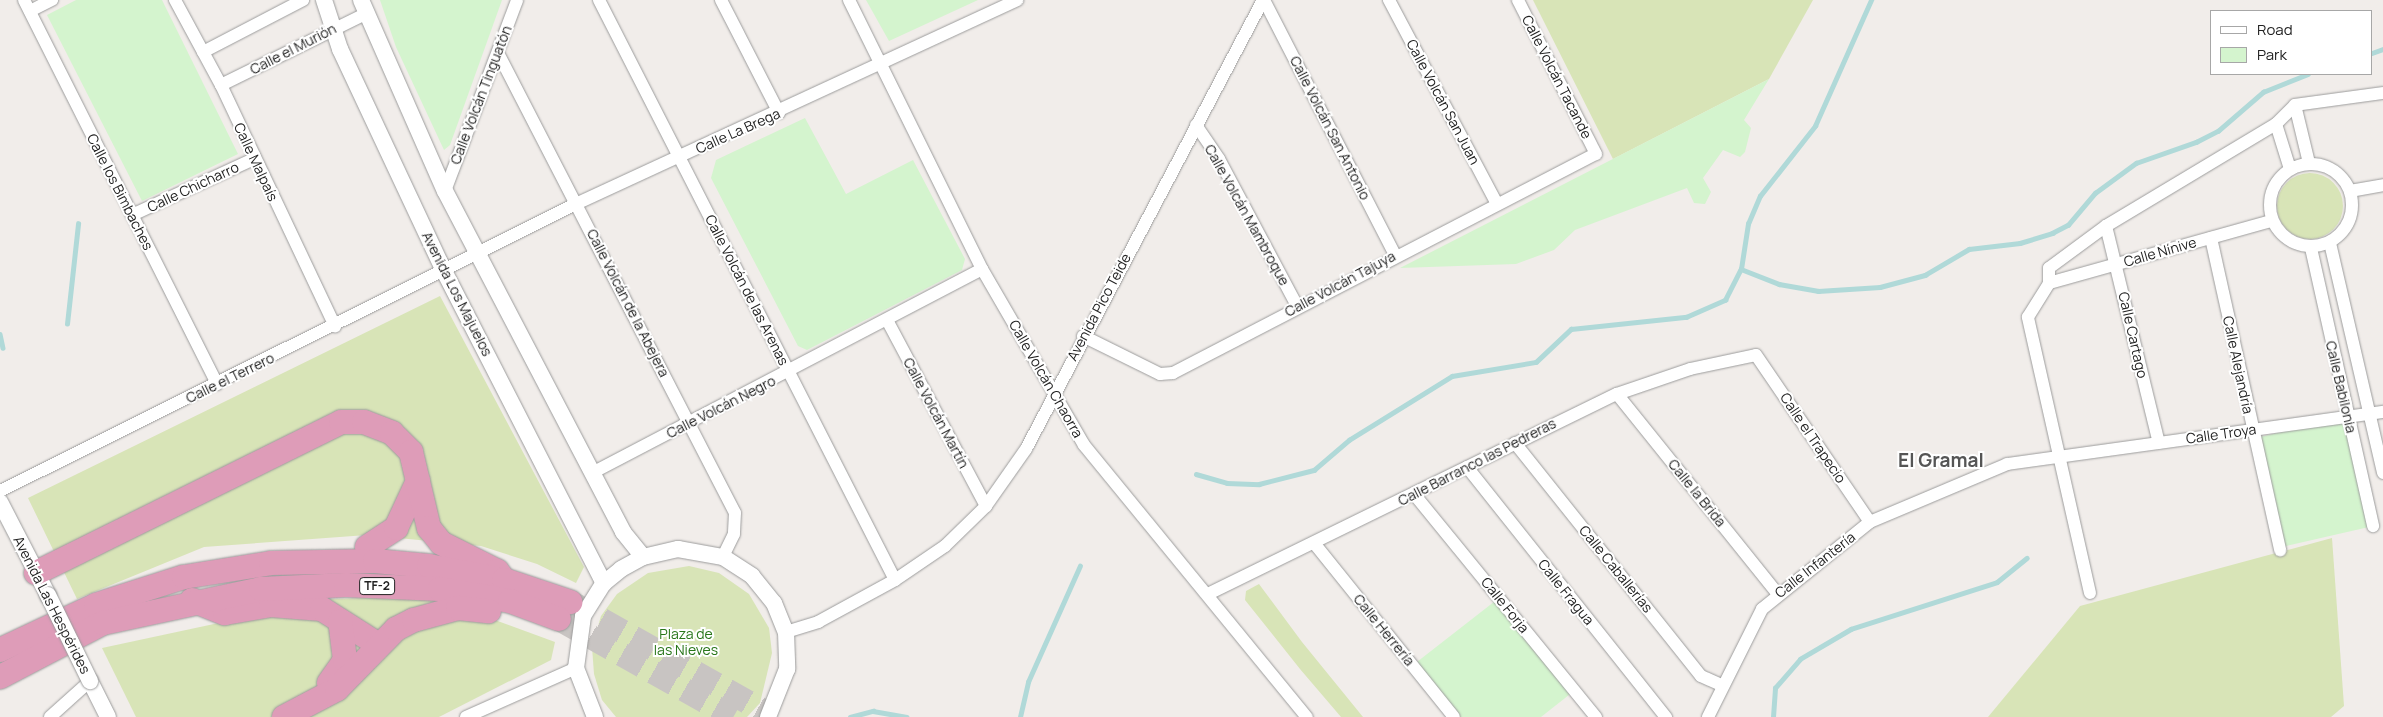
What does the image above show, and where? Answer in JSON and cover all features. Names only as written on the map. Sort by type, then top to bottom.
[{"type":"highway","points":[[36,573],[341,422],[364,422],[392,433],[411,452],[419,477],[429,528],[441,543],[468,560],[497,571],[504,580]]},
{"type":"highway","points":[[367,547],[396,528],[419,477]]},
{"type":"highway","points":[[271,563],[286,548],[367,547],[468,560]]},
{"type":"highway","name":"TF-2","points":[[0,650],[96,605],[184,577],[271,563],[375,561],[504,580],[560,616]]},
{"type":"highway","name":"TF-2","points":[[0,677],[103,623],[192,600],[261,589],[346,585],[440,588],[510,601],[560,616]]},
{"type":"highway","points":[[192,600],[225,613],[300,605],[322,610],[379,645]]},
{"type":"highway","points":[[290,714],[337,689],[379,645],[414,620],[458,608],[560,616]]},
{"type":"highway","points":[[290,714],[342,669],[346,644],[340,621]]},
{"type":"street","points":[[27,6],[52,0]]},
{"type":"street","name":"Calle Malpaís","points":[[175,0],[221,85],[254,159],[334,326]]},
{"type":"street","points":[[203,52],[303,0]]},
{"type":"street","name":"Avenida Los Majuelos","points":[[324,0],[333,29],[444,271],[604,583]]},
{"type":"street","name":"Calle Volcán Tinguatón","points":[[445,191],[517,0]]},
{"type":"street","name":"Calle Volcán de las Arenas","points":[[599,0],[895,580]]},
{"type":"street","points":[[721,0],[779,113]]},
{"type":"street","name":"Calle Volcán Chaorra","points":[[849,0],[982,269],[1084,446],[1208,594],[1307,717]]},
{"type":"street","name":"Calle La Brega","points":[[460,263],[578,203],[679,156],[779,113],[1017,0]]},
{"type":"street","name":"Avenida Pico Teide","points":[[786,632],[818,622],[895,580],[945,546],[986,506],[1026,449],[1054,392],[1263,0]]},
{"type":"street","name":"Calle Volcán San Antonio","points":[[1263,0],[1395,255]]},
{"type":"street","name":"Calle Volcán San Juan","points":[[1389,0],[1497,204]]},
{"type":"street","name":"Calle Volcán Tacande","points":[[1518,0],[1596,154]]},
{"type":"street","name":"Calle los Bimbaches","points":[[27,6],[217,384]]},
{"type":"street","points":[[363,7],[445,191],[623,532],[643,557]]},
{"type":"street","name":"Calle el Murión","points":[[221,85],[333,29],[363,7]]},
{"type":"street","name":"Calle Volcán de la Abejera","points":[[498,53],[578,203],[688,424],[735,513],[734,534],[723,557]]},
{"type":"street","points":[[2090,593],[2028,317],[2049,284],[2049,268],[2106,226],[2276,124],[2295,106],[2383,93]]},
{"type":"street","points":[[2295,106],[2309,163]]},
{"type":"street","points":[[2276,124],[2290,169]]},
{"type":"street","name":"Calle Volcán Mambroque","points":[[1196,125],[1219,159],[1297,306]]},
{"type":"street","name":"Calle Volcán Tajuya","points":[[1084,336],[1160,374],[1173,373],[1395,255],[1596,154]]},
{"type":"street","name":"Calle Chicharro","points":[[132,216],[254,159]]},
{"type":"street","points":[[2309,163],[2337,172],[2350,191],[2352,214],[2344,231],[2330,243],[2311,248],[2280,235],[2271,220],[2269,199],[2277,180],[2290,169],[2309,163]]},
{"type":"street","points":[[2350,191],[2383,185]]},
{"type":"street","name":"Calle Nínive","points":[[2049,284],[2271,220]]},
{"type":"street","name":"Calle Cartago","points":[[2106,226],[2117,264],[2158,443]]},
{"type":"street","name":"Calle Alejandría","points":[[2211,238],[2280,550]]},
{"type":"street","name":"Calle Babilonia","points":[[2330,243],[2383,473]]},
{"type":"street","name":"Calle Babilonia","points":[[2311,248],[2347,417],[2373,526]]},
{"type":"street","name":"Calle el Terrero","points":[[0,491],[460,263]]},
{"type":"street","name":"Calle Volcán Negro","points":[[592,472],[790,373],[982,269]]},
{"type":"street","name":"Calle Volcán Martín","points":[[887,320],[986,506]]},
{"type":"street","name":"Calle Barranco las Pedreras","points":[[1208,594],[1617,394],[1690,369],[1756,354]]},
{"type":"street","name":"Calle el Trapecio","points":[[1756,354],[1870,522]]},
{"type":"street","name":"Calle la Brida","points":[[1617,394],[1777,593]]},
{"type":"street","name":"Calle Troya","points":[[2059,457],[2383,412]]},
{"type":"street","name":"Calle Caballerías","points":[[1515,443],[1701,676],[1724,686]]},
{"type":"street","name":"Calle Infantería","points":[[1708,717],[1762,609],[1777,593],[1870,522],[2007,464],[2059,457]]},
{"type":"street","name":"Calle Fragua","points":[[1466,467],[1666,717]]},
{"type":"street","name":"Calle Forja","points":[[1414,494],[1596,717]]},
{"type":"street","name":"Avenida Las Hespérides","points":[[0,502],[108,717]]},
{"type":"street","name":"Calle Herrería","points":[[1314,543],[1454,717]]},
{"type":"street","points":[[595,717],[576,668],[583,616],[604,583],[643,557],[678,549],[723,557],[752,576],[774,603],[786,632],[787,669],[768,717]]},
{"type":"street","points":[[466,717],[576,668]]},
{"type":"street","points":[[50,717],[90,681]]},
{"type":"green space","points":[[76,0],[162,0],[238,154],[142,201],[47,15]]},
{"type":"green space","points":[[380,0],[502,0],[450,145],[444,150],[396,47]]},
{"type":"green space","points":[[866,0],[978,0],[889,41]]},
{"type":"green space","points":[[1533,0],[1813,0],[1769,79],[1613,159]]},
{"type":"green space","points":[[1769,79],[1744,120],[1751,128],[1745,152],[1740,157],[1723,150],[1703,178],[1711,192],[1705,204],[1694,203],[1687,188],[1575,230],[1554,250],[1516,264],[1400,268]]},
{"type":"green space","points":[[805,118],[846,194],[913,160],[965,259],[962,270],[807,350],[798,346],[711,178],[716,160]]},
{"type":"green space","points":[[2310,173],[2323,176],[2333,183],[2340,193],[2343,206],[2340,219],[2333,229],[2323,236],[2310,239],[2297,236],[2287,229],[2280,219],[2277,206],[2280,193],[2287,183],[2297,176]]},
{"type":"green space","points":[[440,296],[584,567],[576,583],[537,564],[481,546],[367,535],[204,547],[77,599],[28,498]]},
{"type":"green space","points":[[2347,417],[2372,526],[2279,548],[2253,439]]},
{"type":"green space","points":[[2332,538],[2344,706],[2331,717],[1988,717],[2080,606]]},
{"type":"green space","name":"Plaza de las Nieves","points":[[689,566],[719,573],[749,594],[769,628],[772,653],[760,703],[747,717],[616,717],[602,700],[594,674],[592,647],[601,616],[617,594],[648,573]]},
{"type":"green space","points":[[1259,584],[1302,642],[1363,717],[1341,717],[1245,600],[1246,591]]},
{"type":"green space","points":[[429,596],[555,642],[551,660],[439,717],[136,717],[102,648],[331,599]]},
{"type":"green space","points":[[1499,598],[1574,691],[1541,717],[1454,717],[1413,665]]},
{"type":"waterway","points":[[1196,474],[1227,483],[1259,484],[1314,470],[1349,440],[1452,376],[1536,362],[1571,329],[1686,317],[1725,300],[1741,269],[1748,224],[1760,196],[1815,126],[1871,0]]},
{"type":"waterway","points":[[2373,53],[2383,49]]},
{"type":"waterway","points":[[1741,269],[1779,284],[1818,291],[1880,287],[1925,275],[1969,249],[2020,243],[2052,233],[2068,225],[2095,193],[2136,163],[2196,142],[2218,131],[2263,92],[2306,75]]},
{"type":"waterway","points":[[67,324],[78,224]]},
{"type":"waterway","points":[[0,334],[3,348]]},
{"type":"waterway","points":[[1773,717],[1775,688],[1800,659],[1851,629],[1997,582],[2027,558]]},
{"type":"waterway","points":[[1020,717],[1028,682],[1080,566]]},
{"type":"waterway","points":[[850,717],[873,711],[906,717]]},
{"type":"tunnel","points":[[570,602],[774,717]]},
{"type":"tunnel","points":[[559,619],[733,717]]},
{"type":"district","name":"El Gramal","points":[[1941,461]]}]
